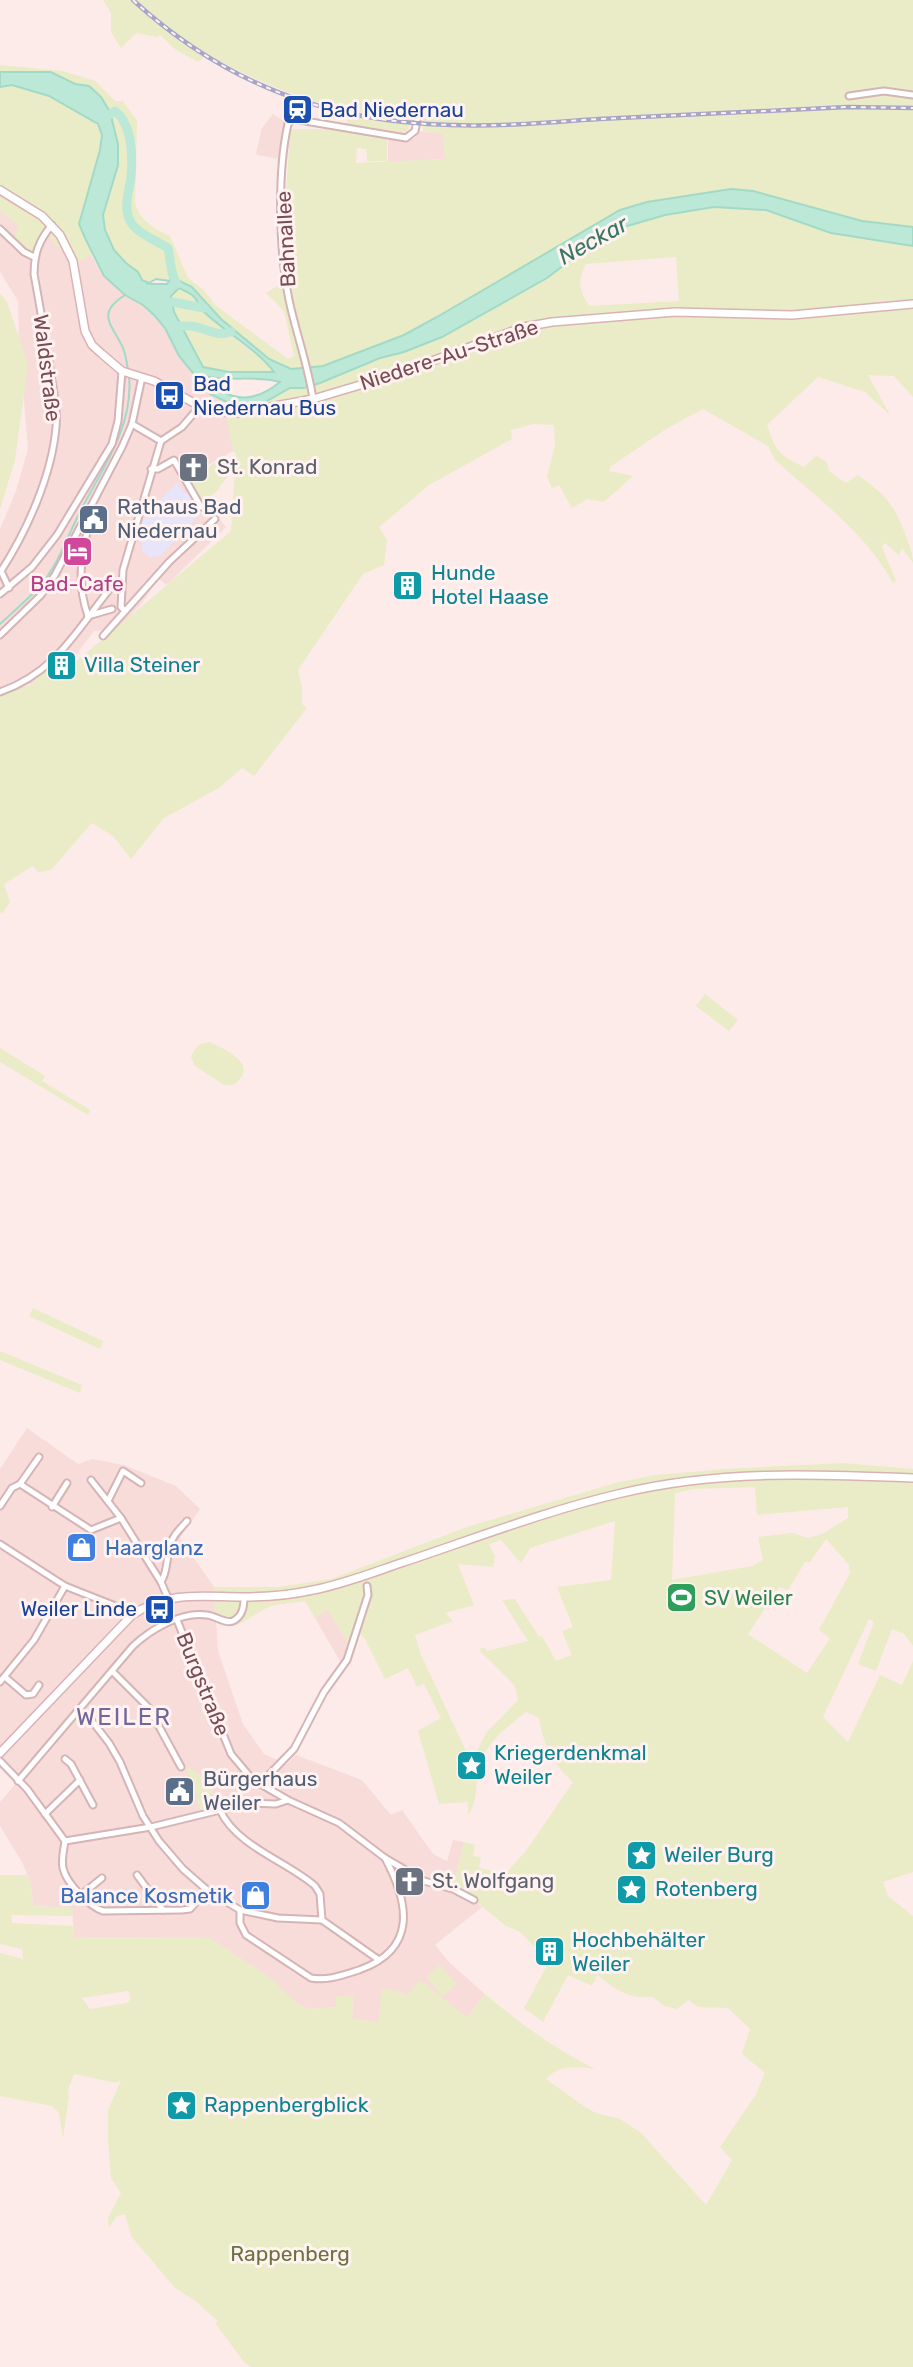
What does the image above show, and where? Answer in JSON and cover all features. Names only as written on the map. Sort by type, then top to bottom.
[{"type":"main road","points":[[0,190],[29,207],[60,235],[73,261],[81,320],[88,339],[124,372]]},
{"type":"main road","name":"Niedere-Au-Straße","points":[[124,372],[140,376],[200,406],[237,413],[313,399],[397,374],[516,330],[552,321],[675,312],[792,315],[913,304]]},
{"type":"main road","points":[[0,1754],[132,1615],[147,1605],[168,1598],[211,1595],[281,1596],[333,1586],[551,1513],[649,1488],[723,1478],[804,1475],[913,1478]]},
{"type":"street","points":[[849,96],[884,91],[913,95]]},
{"type":"street","name":"Bahnallee","points":[[313,399],[289,300],[282,257],[283,163],[290,120],[311,120],[406,138],[415,131],[418,115]]},
{"type":"street","points":[[0,229],[24,252],[34,257],[52,225]]},
{"type":"street","name":"Waldstraße","points":[[9,588],[1,571],[31,515],[49,465],[57,426],[55,398],[34,274],[34,257]]},
{"type":"street","points":[[0,594],[32,567],[57,535],[112,444],[118,421],[124,372]]},
{"type":"street","points":[[0,635],[41,596],[55,575],[132,424],[140,376]]},
{"type":"street","points":[[124,610],[121,607],[122,570],[161,441],[182,427],[200,406]]},
{"type":"street","points":[[132,424],[161,441]]},
{"type":"street","points":[[151,469],[158,469],[174,460],[201,507]]},
{"type":"street","points":[[103,636],[169,562],[215,519]]},
{"type":"street","points":[[83,523],[87,532],[82,553],[81,582],[88,616]]},
{"type":"street","points":[[0,692],[32,678],[51,663],[113,585],[122,581]]},
{"type":"street","points":[[88,616],[112,609]]},
{"type":"street","points":[[0,1506],[12,1488],[20,1485],[39,1457]]},
{"type":"street","points":[[108,1501],[123,1471],[141,1483]]},
{"type":"street","points":[[91,1480],[121,1518],[162,1582],[168,1598]]},
{"type":"street","points":[[52,1507],[67,1483]]},
{"type":"street","points":[[20,1485],[91,1530],[121,1518]]},
{"type":"street","points":[[162,1582],[166,1575],[174,1536],[187,1521]]},
{"type":"street","points":[[0,1544],[65,1586],[132,1615]]},
{"type":"street","points":[[39,1685],[33,1694],[26,1695],[2,1680],[34,1640],[65,1586]]},
{"type":"street","points":[[260,1784],[293,1749],[324,1692],[346,1660],[368,1595],[367,1587]]},
{"type":"street","points":[[18,1781],[147,1633],[177,1620],[204,1614],[228,1622],[235,1620],[240,1614],[241,1597]]},
{"type":"street","name":"Burgstraße","points":[[177,1620],[231,1754],[241,1768],[260,1784],[288,1800],[339,1823],[385,1858],[424,1881],[453,1889],[474,1900]]},
{"type":"street","points":[[112,1671],[149,1708],[181,1767]]},
{"type":"street","points":[[79,1709],[109,1743],[143,1816],[159,1841],[183,1869],[207,1890],[240,1910],[278,1918],[322,1920],[379,1960]]},
{"type":"street","points":[[65,1759],[93,1805]]},
{"type":"street","points":[[0,1761],[46,1814],[65,1841],[62,1865],[64,1873],[89,1904],[103,1911],[190,1909],[207,1890]]},
{"type":"street","points":[[46,1814],[80,1780]]},
{"type":"street","points":[[65,1841],[151,1827],[249,1802],[276,1804],[288,1800]]},
{"type":"street","points":[[220,1810],[228,1823],[257,1849],[315,1886],[320,1894],[322,1920]]},
{"type":"street","points":[[240,1910],[240,1923],[246,1935],[311,1978],[323,1980],[364,1968],[379,1960],[399,1942],[403,1923],[399,1885],[385,1858]]},
{"type":"street","points":[[137,1875],[163,1910]]},
{"type":"street","points":[[81,1895],[102,1878]]},
{"type":"shaded area","points":[[273,114],[285,122],[279,159],[256,153],[262,128]]},
{"type":"shaded area","points":[[420,131],[443,134],[445,159],[388,162],[388,137],[408,140],[415,138]]},
{"type":"shaded area","points":[[0,205],[68,248],[85,245],[104,276],[125,295],[143,305],[165,328],[210,394],[229,403],[226,414],[293,434],[233,451],[208,465],[203,475],[186,485],[201,510],[208,505],[226,527],[167,585],[158,579],[143,602],[117,630],[94,631],[63,672],[38,683],[19,685],[0,692],[0,529],[16,491],[28,449],[18,301],[0,272]]},
{"type":"shaded area","points":[[177,483],[185,493],[192,494],[202,512],[160,556],[150,557],[142,551],[142,543],[136,539],[139,526],[152,507]]},
{"type":"shaded area","points":[[27,1428],[78,1464],[92,1459],[124,1465],[176,1486],[200,1509],[180,1538],[214,1587],[218,1651],[243,1724],[264,1754],[287,1764],[296,1755],[362,1780],[391,1815],[402,1810],[433,1854],[447,1861],[453,1840],[464,1842],[453,1889],[482,1907],[435,1945],[450,1963],[485,1994],[467,2018],[421,1981],[407,1995],[394,1990],[378,2023],[352,2018],[353,1996],[337,1996],[336,2007],[308,2009],[296,2003],[270,1978],[210,1938],[74,1937],[72,1908],[33,1906],[31,1885],[23,1864],[0,1826],[0,1802],[18,1781],[0,1761],[0,1469]]},
{"type":"shaded area","points":[[328,1610],[351,1648],[343,1666],[315,1618]]},
{"type":"green space","points":[[103,0],[913,0],[913,227],[862,221],[753,191],[731,189],[647,202],[620,210],[404,335],[323,366],[291,369],[269,359],[221,319],[201,295],[172,278],[171,281],[156,279],[147,283],[114,250],[105,230],[103,215],[118,165],[89,86],[75,84],[51,72],[0,72],[0,65],[63,71],[95,81],[115,101],[123,101],[137,121],[135,204],[141,215],[153,227],[170,236],[188,278],[204,290],[215,305],[288,359],[294,356],[284,311],[266,293],[277,286],[297,289],[296,282],[291,282],[288,260],[289,213],[285,212],[290,129],[338,129],[387,137],[387,161],[367,161],[366,149],[357,148],[356,163],[445,159],[443,134],[423,131],[423,119],[413,119],[406,133],[347,124],[348,111],[275,87],[207,54],[198,62],[176,50],[160,35],[157,37],[136,33],[121,48],[111,32],[111,13]]},
{"type":"green space","points":[[12,85],[78,110],[90,118],[102,136],[97,167],[79,224],[94,253],[76,263],[61,251],[46,233],[34,257],[12,240],[19,226],[0,212],[0,87]]},
{"type":"green space","points":[[714,207],[767,210],[831,233],[913,246],[913,397],[894,376],[868,375],[890,415],[865,392],[818,377],[767,425],[776,447],[789,459],[804,467],[816,456],[826,461],[830,472],[846,483],[858,475],[888,501],[902,525],[913,559],[913,563],[902,548],[899,555],[885,543],[882,547],[896,581],[893,583],[855,532],[775,460],[768,446],[703,409],[666,429],[610,467],[609,471],[633,476],[604,502],[587,499],[572,508],[559,485],[552,489],[547,476],[555,446],[554,425],[533,424],[511,430],[512,439],[429,485],[379,527],[387,540],[384,565],[363,574],[298,670],[302,704],[307,708],[254,776],[242,768],[219,788],[164,818],[131,859],[113,836],[92,823],[51,870],[38,872],[33,866],[4,884],[10,902],[2,914],[0,693],[37,683],[30,681],[52,665],[62,672],[65,671],[231,531],[236,454],[233,451],[226,415],[229,403],[251,405],[265,402],[290,388],[304,388],[320,383],[380,358],[442,337],[547,278],[588,247],[624,227],[665,215]],"holes":[[[676,257],[679,301],[589,306],[581,290],[581,276],[586,264]]]},
{"type":"green space","points":[[179,288],[191,293],[197,299],[199,307],[275,372],[229,372],[203,367],[174,312],[170,296]]},
{"type":"green space","points":[[0,293],[7,302],[28,364],[15,460],[0,509]]},
{"type":"green space","points":[[222,458],[229,460],[233,469],[216,492],[201,503],[190,483]]},
{"type":"green space","points":[[705,994],[738,1020],[729,1031],[696,1006]]},
{"type":"green space","points":[[210,1042],[241,1062],[243,1073],[234,1084],[224,1085],[195,1066],[191,1057],[194,1051],[200,1045]]},
{"type":"green space","points":[[0,1048],[45,1076],[42,1081],[90,1110],[88,1115],[0,1062]]},
{"type":"green space","points":[[33,1308],[103,1341],[100,1349],[29,1316]]},
{"type":"green space","points":[[0,1351],[82,1385],[80,1393],[0,1360]]},
{"type":"green space","name":"Rappenberg","points":[[843,1463],[913,1469],[913,1646],[904,1634],[892,1629],[876,1671],[858,1664],[874,1622],[869,1619],[823,1717],[848,1742],[880,1675],[902,1685],[913,1661],[913,1872],[883,1882],[888,1896],[913,1916],[913,2367],[251,2367],[244,2362],[215,2323],[218,2321],[175,2288],[131,2236],[125,2214],[116,2217],[109,2228],[108,2218],[121,2193],[111,2178],[108,2110],[121,2080],[116,2083],[74,2074],[68,2090],[63,2139],[59,2113],[52,2106],[0,2096],[0,1953],[23,1959],[22,1949],[0,1944],[0,1875],[27,1875],[33,1906],[72,1908],[73,1916],[11,1915],[12,1923],[73,1926],[74,1937],[210,1938],[270,1978],[296,2003],[308,2009],[335,2007],[336,1996],[353,1995],[352,2018],[378,2023],[382,1989],[407,1995],[420,1980],[467,2018],[485,1994],[538,2035],[595,2069],[563,2069],[546,2079],[585,2107],[596,2113],[620,2119],[640,2132],[706,2205],[732,2160],[720,2147],[755,2096],[765,2073],[742,2054],[750,2029],[728,2008],[698,2007],[688,2000],[677,2009],[664,2006],[653,1997],[636,1997],[623,1992],[597,1975],[592,1986],[568,1975],[543,2022],[524,2008],[549,1962],[520,1932],[506,1926],[474,1900],[453,1889],[464,1842],[475,1845],[473,1856],[481,1857],[479,1868],[505,1874],[526,1851],[573,1782],[550,1753],[539,1718],[526,1712],[490,1745],[481,1763],[475,1800],[468,1815],[468,1802],[439,1804],[418,1731],[441,1718],[424,1684],[417,1687],[408,1668],[385,1679],[365,1639],[357,1631],[351,1648],[328,1610],[315,1618],[305,1601],[271,1606],[244,1622],[230,1626],[215,1622],[214,1587],[278,1587],[331,1579],[467,1527],[619,1482],[655,1475]],"holes":[[[755,1487],[757,1515],[848,1507],[848,1518],[822,1534],[808,1538],[792,1533],[758,1537],[763,1560],[752,1566],[672,1580],[675,1493],[694,1489]],[[615,1521],[611,1580],[557,1587],[573,1627],[562,1631],[572,1655],[556,1661],[542,1636],[539,1637],[515,1599],[502,1600],[528,1641],[487,1651],[483,1647],[479,1650],[515,1686],[518,1700],[486,1733],[477,1751],[466,1751],[421,1655],[415,1635],[453,1621],[445,1613],[474,1605],[458,1564],[493,1567],[495,1556],[489,1544],[501,1540],[521,1563],[530,1548]],[[826,1539],[849,1565],[850,1573],[819,1630],[830,1638],[807,1673],[748,1634],[779,1587],[788,1590],[805,1562],[810,1562]],[[128,1991],[131,1999],[127,2003],[90,2009],[82,1998]]]},
{"type":"green space","points":[[190,1767],[207,1781],[213,1793],[209,1796],[213,1797],[212,1807],[201,1810],[195,1799],[200,1795],[195,1796],[186,1770]]},
{"type":"green space","points":[[440,1965],[457,1984],[443,1997],[426,1977]]},
{"type":"water","points":[[0,72],[51,72],[75,84],[89,86],[101,97],[110,112],[118,144],[118,165],[103,215],[105,230],[114,250],[138,272],[142,280],[151,284],[167,284],[172,277],[192,287],[221,319],[269,359],[291,369],[323,366],[404,335],[620,210],[647,202],[731,189],[753,191],[862,221],[913,227],[913,246],[831,233],[766,210],[714,207],[665,215],[624,227],[588,247],[547,278],[442,337],[380,358],[320,383],[304,388],[290,388],[265,402],[251,405],[229,403],[210,394],[179,356],[165,328],[155,316],[104,276],[85,238],[79,224],[100,150],[102,135],[98,124],[49,96],[12,85],[0,87]],"holes":[[[179,288],[193,296],[202,310],[258,355],[274,372],[229,372],[203,367],[174,312],[171,296]],[[204,376],[261,379],[280,382],[260,394],[240,397],[222,391]]]},
{"type":"waterway","name":"Neckar","points":[[106,117],[115,111],[128,132],[132,169],[127,206],[129,218],[139,231],[168,248],[177,284]]},
{"type":"waterway","points":[[147,284],[156,279],[170,281]]},
{"type":"waterway","points":[[125,295],[110,308],[108,314],[124,351],[128,371]]},
{"type":"waterway","name":"Neckar","points":[[161,307],[172,302],[204,308]]},
{"type":"waterway","name":"Neckar","points":[[173,326],[191,326],[215,333],[231,332]]},
{"type":"waterway","points":[[0,624],[39,587],[56,562],[121,432],[129,396],[129,377]]},
{"type":"railway","points":[[133,0],[204,55],[241,76],[280,93],[362,116],[406,122],[488,125],[848,107],[913,108]]},
{"type":"place","name":"Bad Niedernau","points":[[297,110]]},
{"type":"place","name":"Bad Niedernau Bus","points":[[170,396]]},
{"type":"place","name":"St. Konrad","points":[[194,467]]},
{"type":"place","name":"Rathaus Bad Niedernau","points":[[94,519]]},
{"type":"place","name":"Bad-Cafe","points":[[77,552]]},
{"type":"place","name":"Hunde Hotel Haase","points":[[408,585]]},
{"type":"place","name":"Villa Steiner","points":[[61,665]]},
{"type":"place","name":"Haarglanz","points":[[82,1548]]},
{"type":"place","name":"SV Weiler","points":[[681,1598]]},
{"type":"place","name":"Weiler Linde","points":[[160,1609]]},
{"type":"place","name":"Kriegerdenkmal Weiler","points":[[471,1765]]},
{"type":"place","name":"Bürgerhaus Weiler","points":[[180,1791]]},
{"type":"place","name":"Weiler Burg","points":[[641,1855]]},
{"type":"place","name":"St. Wolfgang","points":[[409,1881]]},
{"type":"place","name":"Rotenberg","points":[[632,1889]]},
{"type":"place","name":"Balance Kosmetik","points":[[256,1896]]},
{"type":"place","name":"Hochbehälter Weiler","points":[[549,1952]]},
{"type":"place","name":"Rappenbergblick","points":[[181,2105]]},
{"type":"district","name":"WEILER","points":[[124,1717]]}]
